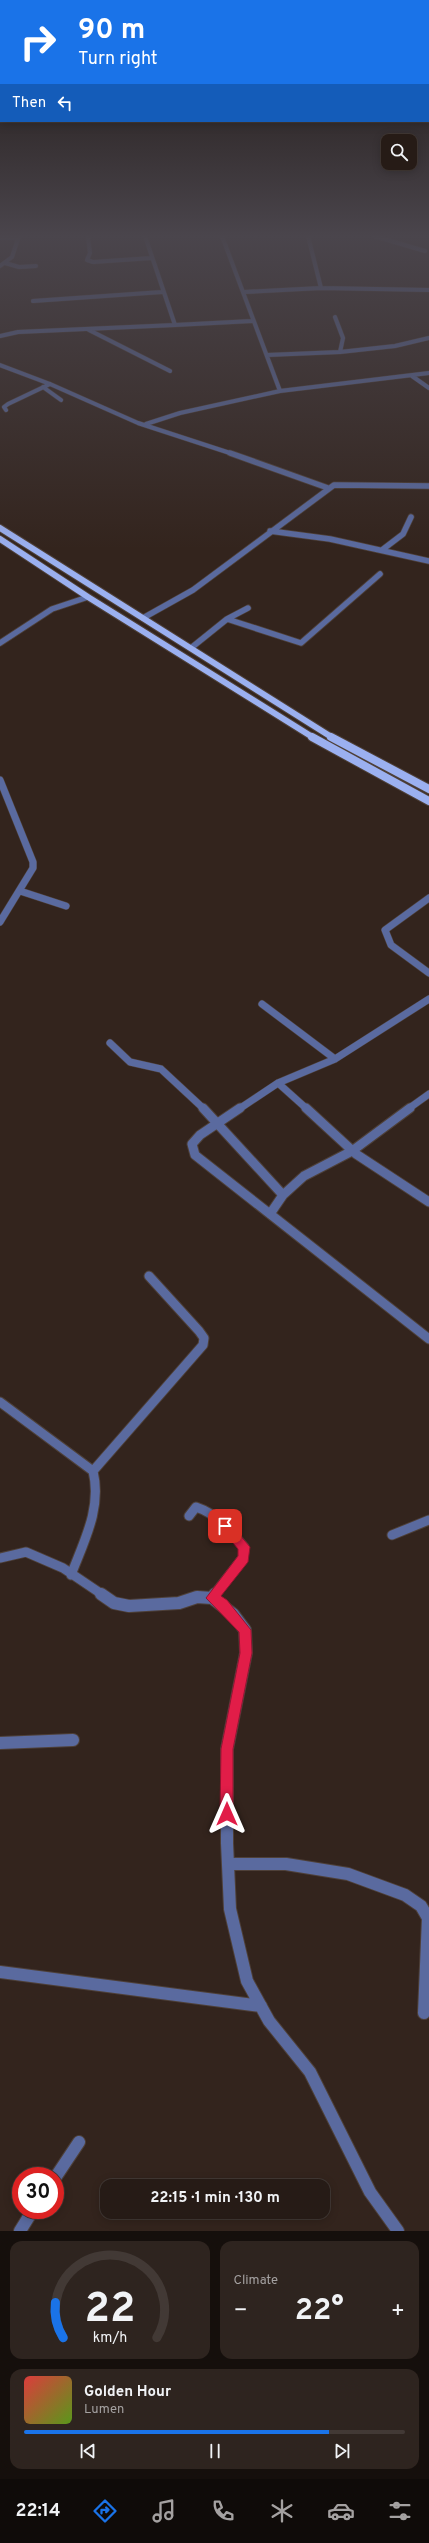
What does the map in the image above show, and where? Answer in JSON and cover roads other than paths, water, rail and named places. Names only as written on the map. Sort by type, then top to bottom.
[{"type":"main road","points":[[0,528],[315,728],[429,789]]},
{"type":"main road","points":[[0,538],[88,597],[305,733],[429,801]]},
{"type":"street","points":[[109,340],[170,370]]},
{"type":"street","points":[[260,340],[280,390]]},
{"type":"street","points":[[340,352],[343,340]]},
{"type":"street","points":[[267,355],[340,352],[396,346],[420,340]]},
{"type":"street","points":[[0,365],[50,384],[138,423],[146,424],[276,468],[328,488]]},
{"type":"street","points":[[146,424],[180,413],[280,390],[429,373]]},
{"type":"street","points":[[412,376],[429,388]]},
{"type":"street","points":[[6,410],[4,407],[8,404],[50,384]]},
{"type":"street","points":[[43,387],[61,400]]},
{"type":"street","points":[[143,618],[193,590],[270,531],[320,497],[328,488],[340,483],[429,486]]},
{"type":"street","points":[[382,550],[403,534],[411,517]]},
{"type":"street","points":[[270,531],[300,533],[428,561]]},
{"type":"street","points":[[228,620],[301,643],[380,574]]},
{"type":"street","points":[[0,643],[40,615],[72,600],[88,597]]},
{"type":"street","points":[[191,648],[228,620],[248,608]]},
{"type":"street","points":[[0,780],[16,824],[33,862],[31,874],[0,922]]},
{"type":"street","points":[[20,891],[66,906]]},
{"type":"street","points":[[429,898],[385,930],[391,945],[429,973]]},
{"type":"street","points":[[429,999],[335,1058],[278,1083],[218,1122],[200,1135],[192,1144],[195,1155],[429,1340]]},
{"type":"street","points":[[262,1004],[335,1058]]},
{"type":"street","points":[[110,1043],[130,1062],[161,1069],[218,1122],[283,1195]]},
{"type":"street","points":[[278,1083],[352,1151],[429,1202]]},
{"type":"street","points":[[270,1214],[283,1195],[304,1176],[352,1151],[429,1094]]},
{"type":"street","points":[[93,1471],[203,1345],[204,1338],[199,1331],[149,1276]]},
{"type":"street","points":[[0,1402],[93,1471],[97,1482],[92,1516],[71,1575]]},
{"type":"street","points":[[189,1516],[196,1507],[206,1509],[234,1534],[244,1547],[243,1558],[212,1598]]},
{"type":"street","points":[[392,1535],[429,1520]]},
{"type":"street","points":[[0,1558],[26,1552],[63,1568],[71,1575],[114,1603],[129,1606],[179,1603],[197,1597],[212,1598],[223,1604],[245,1630],[246,1653],[227,1749],[230,1910],[247,1981],[269,2020],[310,2072],[370,2192],[398,2231]]},
{"type":"street","points":[[0,1743],[72,1740]]},
{"type":"street","points":[[228,1864],[286,1864],[348,1874],[405,1895],[421,1906],[428,1918],[424,2013]]},
{"type":"street","points":[[0,1972],[261,2006]]},
{"type":"street","points":[[62,2167],[79,2142]]},
{"type":"street","points":[[20,2231],[28,2219]]}]
